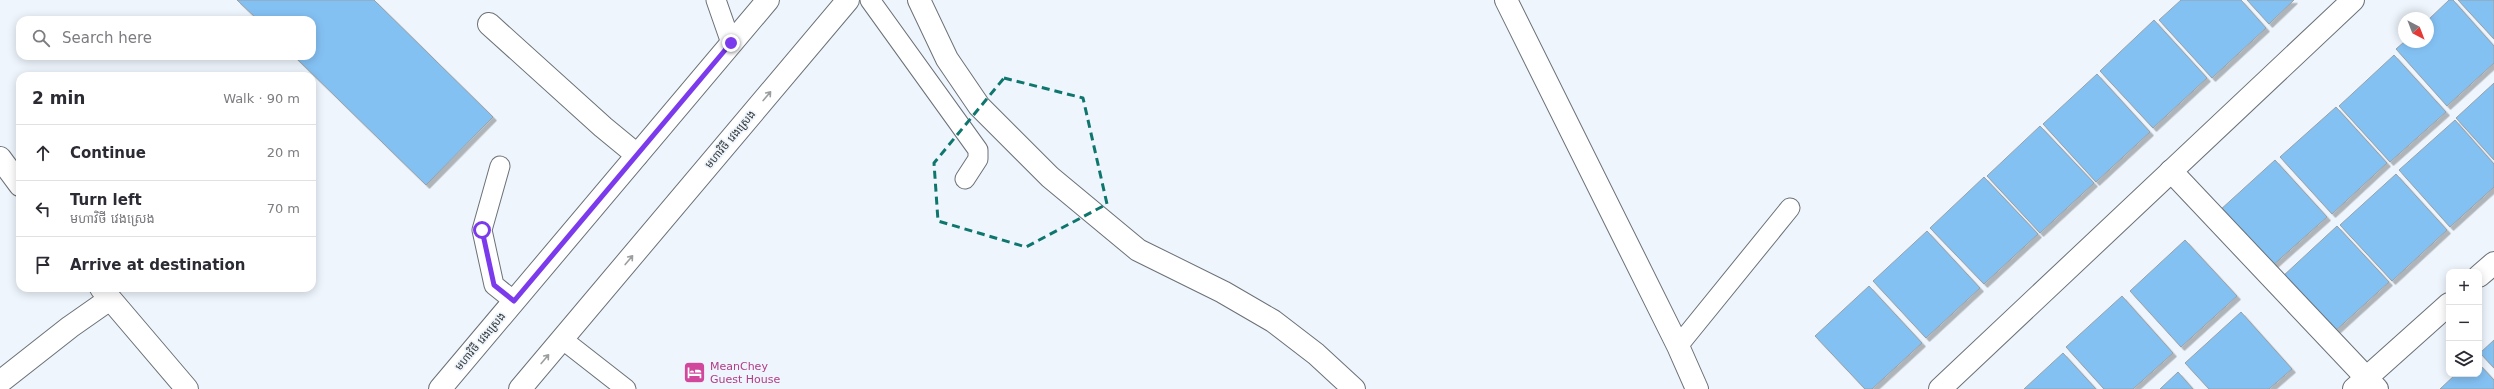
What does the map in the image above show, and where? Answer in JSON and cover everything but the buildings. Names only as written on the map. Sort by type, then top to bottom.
[{"type":"street","name":"មហាវិថី វេងស្រេង","points":[[440,389],[768,0]]},
{"type":"street","name":"មហាវិថី វេងស្រេង","points":[[520,389],[848,0]]},
{"type":"street","points":[[919,0],[947,59],[979,106],[1050,177],[1138,250],[1223,292],[1273,321],[1316,354],[1354,389]]},
{"type":"street","points":[[1506,0],[1678,346],[1696,389]]},
{"type":"street","points":[[1940,389],[2354,0]]},
{"type":"street","points":[[489,24],[602,127],[637,155]]},
{"type":"street","points":[[0,158],[16,180]]},
{"type":"street","points":[[2171,171],[2366,385],[2448,305]]},
{"type":"street","points":[[2482,273],[2494,263]]},
{"type":"street","points":[[0,382],[70,327],[106,294],[187,389]]},
{"type":"lane","points":[[716,0],[731,43]]},
{"type":"lane","points":[[870,0],[978,150],[978,159],[965,179]]},
{"type":"lane","points":[[500,166],[482,230],[494,285],[514,301]]},
{"type":"lane","points":[[1678,346],[1790,208]]},
{"type":"lane","points":[[562,339],[626,389]]},
{"type":"highlighted area","points":[[1004,78],[1083,98],[1107,204],[1026,247],[938,221],[934,163]]},
{"type":"place","name":"MeanChey Guest House","points":[[694,372]]},
{"type":"route","points":[[482,230],[494,285],[514,301],[731,43]]}]
